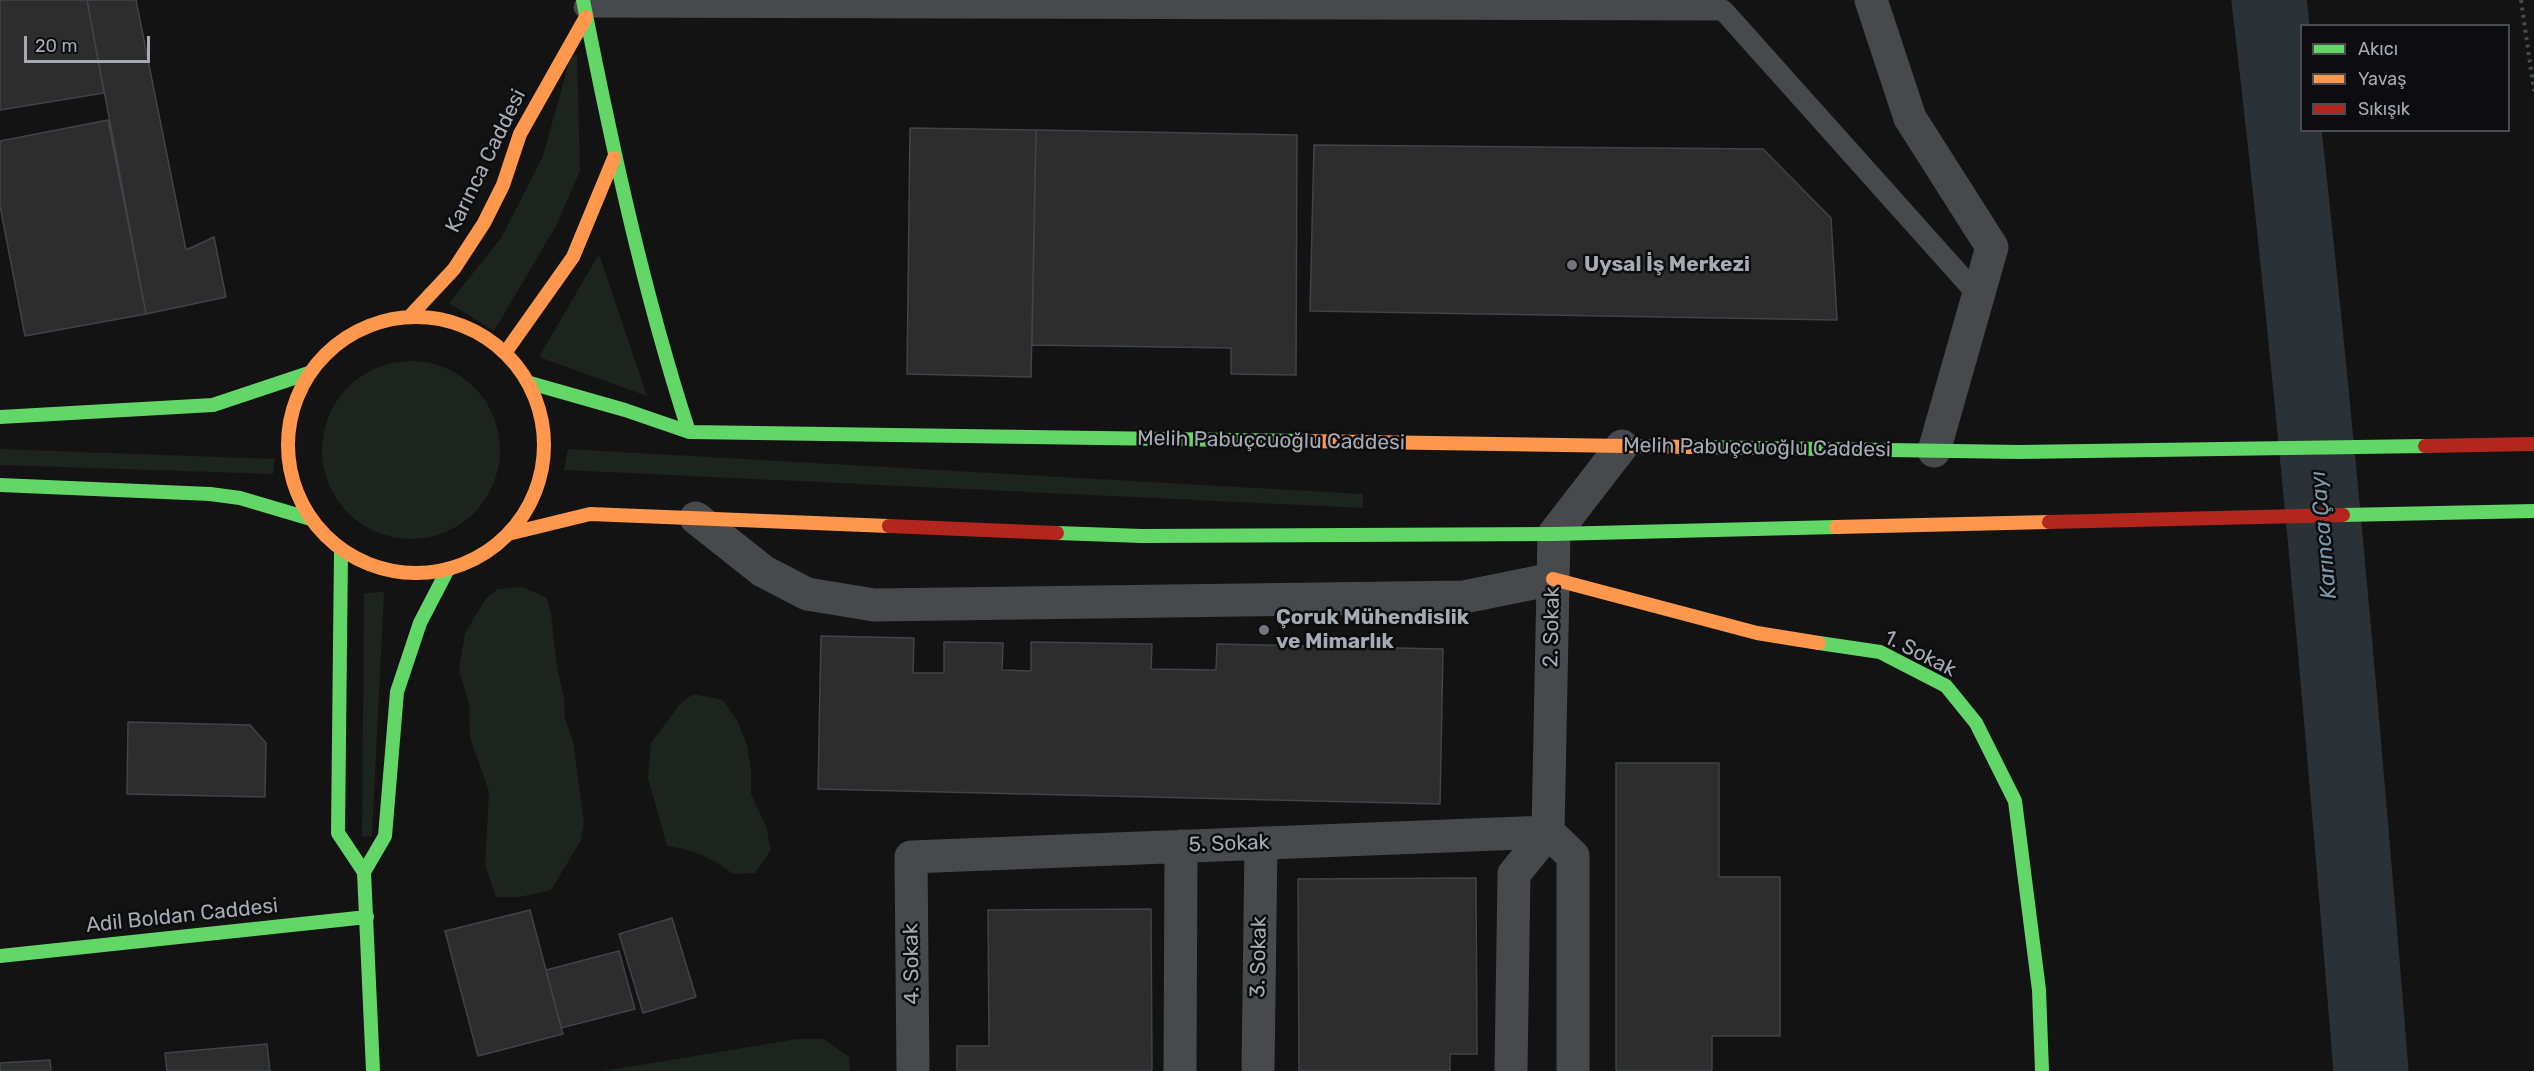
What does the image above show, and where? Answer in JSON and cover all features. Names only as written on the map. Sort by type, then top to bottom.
[{"type":"main road","points":[[584,8],[614,158],[646,296],[666,367],[689,432]]},
{"type":"main road","name":"Karınca Caddesi","points":[[411,315],[454,269],[484,223],[503,185],[520,134],[584,8]]},
{"type":"main road","points":[[505,353],[573,257],[614,158]]},
{"type":"main road","points":[[411,315],[433,318],[473,330],[505,353],[530,383],[544,429],[542,471],[527,511],[512,533],[489,552],[463,566],[422,574],[379,569],[341,550],[311,519],[292,480],[288,438],[297,396],[309,373],[326,352],[351,334],[379,321],[411,315]]},
{"type":"main road","points":[[0,417],[213,405],[309,373]]},
{"type":"main road","name":"Melih Pabuçcuoğlu Caddesi","points":[[530,383],[625,410],[689,432],[2019,452],[2534,444]]},
{"type":"main road","points":[[0,485],[210,494],[240,498],[311,519]]},
{"type":"main road","points":[[512,533],[590,514],[1142,536],[1554,534],[2534,511]]},
{"type":"main road","points":[[341,550],[338,833],[364,872],[373,1071]]},
{"type":"main road","points":[[364,872],[385,836],[397,692],[420,623],[447,569]]},
{"type":"main road","name":"1. Sokak","points":[[1553,579],[1757,633],[1880,652],[1946,686],[1977,723],[2015,801],[2039,990],[2042,1071]]},
{"type":"main road","name":"Adil Boldan Caddesi","points":[[0,956],[367,918]]},
{"type":"street","points":[[1871,0],[1910,118],[1992,247],[1934,451]]},
{"type":"street","points":[[1554,534],[1622,446]]},
{"type":"street","points":[[696,518],[763,571],[807,594],[874,605],[1394,600],[1464,597],[1553,579]]},
{"type":"street","name":"2. Sokak","points":[[1548,832],[1554,534]]},
{"type":"street","points":[[1511,1071],[1514,874],[1548,832],[1573,856],[1573,1071]]},
{"type":"street","name":"5. Sokak","points":[[910,856],[1548,832]]},
{"type":"street","name":"3. Sokak","points":[[1258,1071],[1261,843]]},
{"type":"street","points":[[1180,1071],[1181,846]]},
{"type":"street","name":"4. Sokak","points":[[910,856],[913,1071]]},
{"type":"lane","points":[[584,8],[1014,4],[1720,5],[1978,296]]},
{"type":"path","points":[[2521,0],[2534,92]]},
{"type":"shaded area","points":[[571,55],[577,55],[580,171],[556,226],[494,331],[449,303],[501,238],[543,156]]},
{"type":"shaded area","points":[[599,254],[647,396],[539,357]]},
{"type":"shaded area","points":[[411,361],[445,368],[474,387],[493,416],[500,450],[493,484],[474,513],[445,532],[411,539],[377,532],[348,513],[329,484],[322,450],[329,416],[348,387],[377,368]]},
{"type":"shaded area","points":[[0,449],[275,459],[273,474],[0,465]]},
{"type":"shaded area","points":[[568,449],[1363,494],[1363,508],[564,470]]},
{"type":"shaded area","points":[[523,587],[547,598],[557,668],[564,697],[565,719],[573,741],[584,823],[581,840],[551,890],[519,897],[496,897],[485,865],[489,792],[470,737],[469,704],[459,670],[465,633],[486,598],[498,589]]},
{"type":"shaded area","points":[[384,592],[372,836],[362,837],[364,593]]},
{"type":"shaded area","points":[[693,694],[723,700],[738,722],[747,745],[751,769],[751,794],[766,826],[771,850],[755,873],[733,874],[702,855],[667,846],[648,778],[651,743],[680,704]]},
{"type":"shaded area","points":[[797,1039],[824,1039],[849,1057],[850,1071],[603,1071]]},
{"type":"building","points":[[0,0],[87,0],[104,93],[0,110]]},
{"type":"building","points":[[87,0],[136,0],[186,250],[214,237],[226,297],[146,314]]},
{"type":"building","points":[[108,120],[146,314],[25,336],[0,206],[0,141]]},
{"type":"building","points":[[910,128],[1036,130],[1031,377],[907,374]]},
{"type":"building","points":[[1036,130],[1297,135],[1296,375],[1231,374],[1231,348],[1032,345]]},
{"type":"building","name":"Uysal İş Merkezi","points":[[1314,145],[1763,149],[1831,218],[1837,320],[1310,311]]},
{"type":"building","points":[[821,636],[914,638],[913,673],[944,673],[944,642],[1003,643],[1002,670],[1031,671],[1031,642],[1152,644],[1151,669],[1216,670],[1217,644],[1443,649],[1440,804],[818,789]]},
{"type":"building","points":[[128,722],[250,725],[266,743],[265,797],[127,794]]},
{"type":"building","points":[[1616,763],[1719,763],[1719,877],[1780,877],[1780,1036],[1712,1036],[1712,1071],[1616,1071]]},
{"type":"building","points":[[1476,878],[1477,1054],[1450,1054],[1450,1071],[1299,1071],[1298,879]]},
{"type":"building","points":[[1151,909],[1152,1071],[957,1071],[957,1046],[989,1046],[988,910]]},
{"type":"building","points":[[530,910],[563,1034],[478,1056],[445,931]]},
{"type":"building","points":[[672,918],[696,997],[643,1013],[619,934]]},
{"type":"building","points":[[619,951],[635,1009],[561,1028],[546,970]]},
{"type":"building","points":[[267,1044],[270,1071],[167,1071],[165,1053]]},
{"type":"building","points":[[50,1060],[51,1071],[0,1071],[0,1063]]},
{"type":"waterway","name":"Karınca Çayı","points":[[2269,0],[2299,267],[2325,535],[2371,1071]]},
{"type":"traffic: fast","points":[[583,0],[605,109],[643,272],[689,432]]},
{"type":"traffic: fast","points":[[0,417],[213,405],[309,373]]},
{"type":"traffic: fast","points":[[530,383],[625,410],[689,432],[1303,441]]},
{"type":"traffic: fast","points":[[1692,447],[2019,452],[2425,446]]},
{"type":"traffic: fast","points":[[0,485],[210,494],[240,498],[311,519]]},
{"type":"traffic: fast","points":[[2343,515],[2534,511]]},
{"type":"traffic: fast","points":[[1057,533],[1142,536],[1554,534],[1836,527]]},
{"type":"traffic: fast","points":[[341,550],[338,833],[364,872],[373,1071]]},
{"type":"traffic: fast","points":[[364,872],[385,836],[397,692],[420,623],[448,569]]},
{"type":"traffic: fast","points":[[1819,643],[1880,652],[1946,686],[1976,723],[2015,801],[2039,990],[2042,1071]]},
{"type":"traffic: fast","points":[[0,956],[367,917]]},
{"type":"traffic: slow","points":[[411,315],[454,269],[484,223],[503,185],[520,134],[586,17]]},
{"type":"traffic: slow","points":[[505,353],[573,257],[614,158]]},
{"type":"traffic: slow","points":[[416,317],[453,322],[476,332],[507,354],[529,385],[539,408],[544,445],[539,482],[529,505],[507,536],[476,558],[453,568],[416,573],[379,568],[356,558],[325,536],[303,505],[293,482],[288,445],[293,408],[303,385],[325,354],[356,332],[379,322],[416,317]]},
{"type":"traffic: slow","points":[[1303,441],[1692,447]]},
{"type":"traffic: slow","points":[[512,533],[590,514],[889,526]]},
{"type":"traffic: slow","points":[[1836,527],[2049,522]]},
{"type":"traffic: slow","points":[[1553,579],[1757,633],[1819,643]]},
{"type":"traffic: jam","points":[[2425,446],[2534,444]]},
{"type":"traffic: jam","points":[[2049,522],[2343,515]]},
{"type":"traffic: jam","points":[[889,526],[1057,533]]},
{"type":"place","name":"Uysal İş Merkezi","points":[[1572,265]]},
{"type":"place","name":"Çoruk Mühendislik ve Mimarlık","points":[[1264,630]]}]
